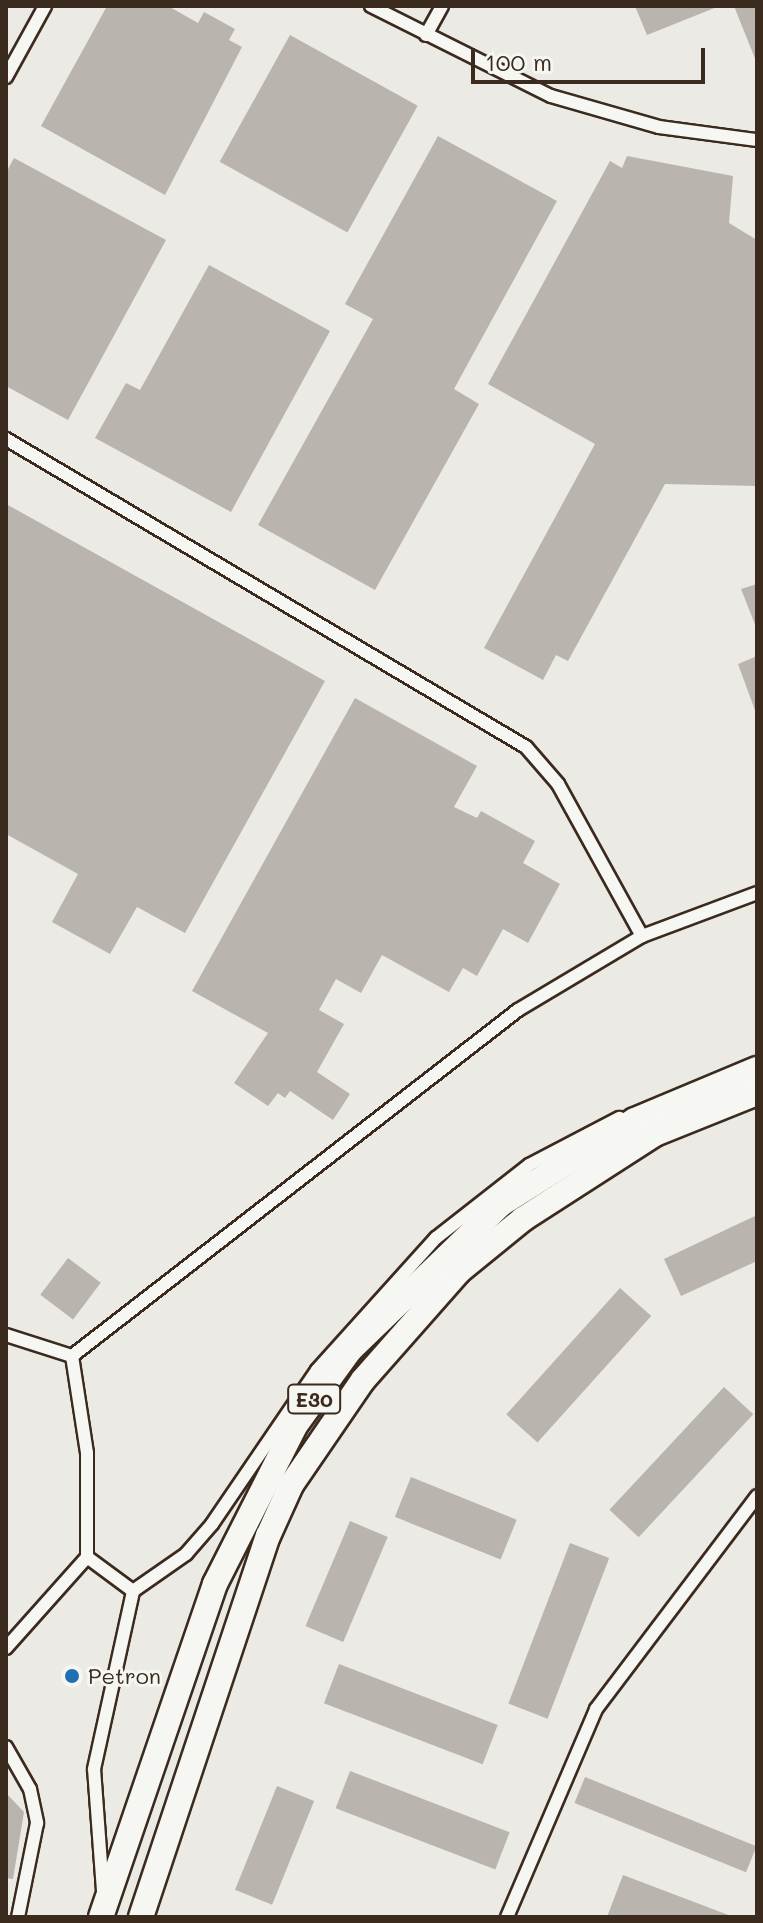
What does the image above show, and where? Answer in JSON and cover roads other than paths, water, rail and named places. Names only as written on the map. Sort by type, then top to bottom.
[{"type":"highway","name":"E30","points":[[103,1912],[215,1584],[287,1439],[350,1350],[501,1204],[583,1148],[690,1092],[757,1069]]},
{"type":"highway","name":"E30","points":[[141,1917],[268,1536],[291,1485],[363,1380],[459,1271],[523,1219],[655,1134],[757,1093]]},
{"type":"street","points":[[6,77],[45,6]]},
{"type":"street","points":[[371,6],[551,96],[659,127],[757,140]]},
{"type":"street","points":[[426,35],[442,6]]},
{"type":"street","points":[[6,439],[526,747],[558,784],[642,936]]},
{"type":"street","points":[[72,1356],[245,1226],[400,1094],[518,1010],[642,936],[757,893]]},
{"type":"street","points":[[103,1912],[94,1769],[133,1591],[203,1534],[317,1370],[436,1238],[529,1165],[596,1128],[690,1092]]},
{"type":"street","points":[[6,1335],[72,1356]]},
{"type":"street","points":[[6,1648],[87,1557],[87,1453],[72,1356]]},
{"type":"street","points":[[507,1917],[566,1764],[596,1709],[757,1496]]},
{"type":"street","points":[[87,1557],[133,1591]]},
{"type":"street","points":[[6,1747],[30,1789],[37,1823],[18,1917]]},
{"type":"place","name":"Petron","points":[[72,1676]]}]
